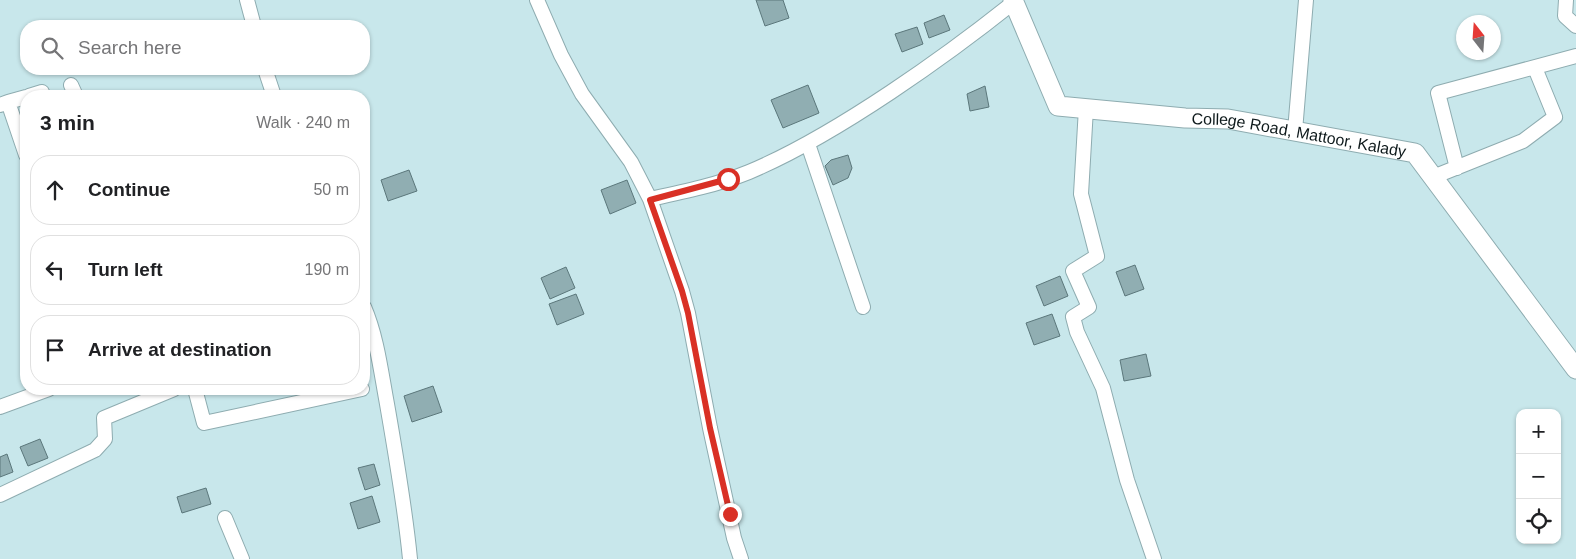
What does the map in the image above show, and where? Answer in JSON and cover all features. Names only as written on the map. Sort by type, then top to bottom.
[{"type":"street","points":[[247,0],[252,20]]},
{"type":"street","points":[[537,0],[561,55],[582,94],[631,162],[650,200],[688,313],[710,428],[734,538],[741,559]]},
{"type":"street","points":[[1296,131],[1306,0]]},
{"type":"street","points":[[1566,0],[1565,16],[1576,26]]},
{"type":"street","points":[[650,200],[749,172],[808,144],[852,118],[914,76],[981,29],[1014,1]]},
{"type":"street","name":"College Road, Mattoor, Kalady","points":[[1014,1],[1058,106],[1185,118],[1228,119],[1415,153],[1576,369]]},
{"type":"street","points":[[1457,168],[1438,93],[1576,56]]},
{"type":"street","points":[[1433,177],[1523,141],[1555,116],[1535,68]]},
{"type":"street","points":[[266,75],[272,90]]},
{"type":"street","points":[[20,99],[4,104],[20,141]]},
{"type":"street","points":[[1086,108],[1081,194],[1097,256],[1073,271],[1089,307],[1073,317],[1077,332],[1103,388],[1127,480],[1154,559]]},
{"type":"street","points":[[808,144],[863,307]]},
{"type":"street","points":[[370,328],[383,384],[402,489],[410,559]]},
{"type":"street","points":[[370,387],[383,384]]},
{"type":"street","points":[[0,407],[33,395]]},
{"type":"street","points":[[0,495],[95,450],[105,439],[104,418],[160,395]]},
{"type":"street","points":[[197,395],[204,423],[335,395]]},
{"type":"street","points":[[225,518],[242,559]]},
{"type":"building","points":[[756,0],[783,0],[789,18],[765,26]]},
{"type":"building","points":[[944,15],[950,30],[929,38],[924,23]]},
{"type":"building","points":[[917,27],[923,44],[902,52],[895,34]]},
{"type":"building","points":[[808,85],[819,113],[783,128],[771,100]]},
{"type":"building","points":[[985,86],[989,107],[970,111],[967,94]]},
{"type":"building","points":[[848,155],[852,168],[848,178],[833,185],[825,166],[831,160]]},
{"type":"building","points":[[409,170],[417,191],[388,201],[381,180]]},
{"type":"building","points":[[627,180],[636,203],[610,214],[601,190]]},
{"type":"building","points":[[1135,265],[1144,289],[1125,296],[1116,272]]},
{"type":"building","points":[[566,267],[575,288],[550,299],[541,278]]},
{"type":"building","points":[[1060,276],[1068,296],[1044,306],[1036,286]]},
{"type":"building","points":[[576,294],[584,314],[557,325],[549,304]]},
{"type":"building","points":[[1052,314],[1060,336],[1034,345],[1026,323]]},
{"type":"building","points":[[1146,354],[1151,376],[1124,381],[1120,360]]},
{"type":"building","points":[[433,386],[442,412],[412,422],[404,396]]},
{"type":"building","points":[[40,439],[48,458],[28,466],[20,447]]},
{"type":"building","points":[[7,454],[13,472],[0,477],[0,457]]},
{"type":"building","points":[[374,464],[380,485],[365,490],[358,468]]},
{"type":"building","points":[[206,488],[211,504],[182,513],[177,497]]},
{"type":"building","points":[[372,496],[380,522],[358,529],[350,503]]},
{"type":"route","points":[[728,179],[650,200],[688,313],[710,428],[730,514]]}]
